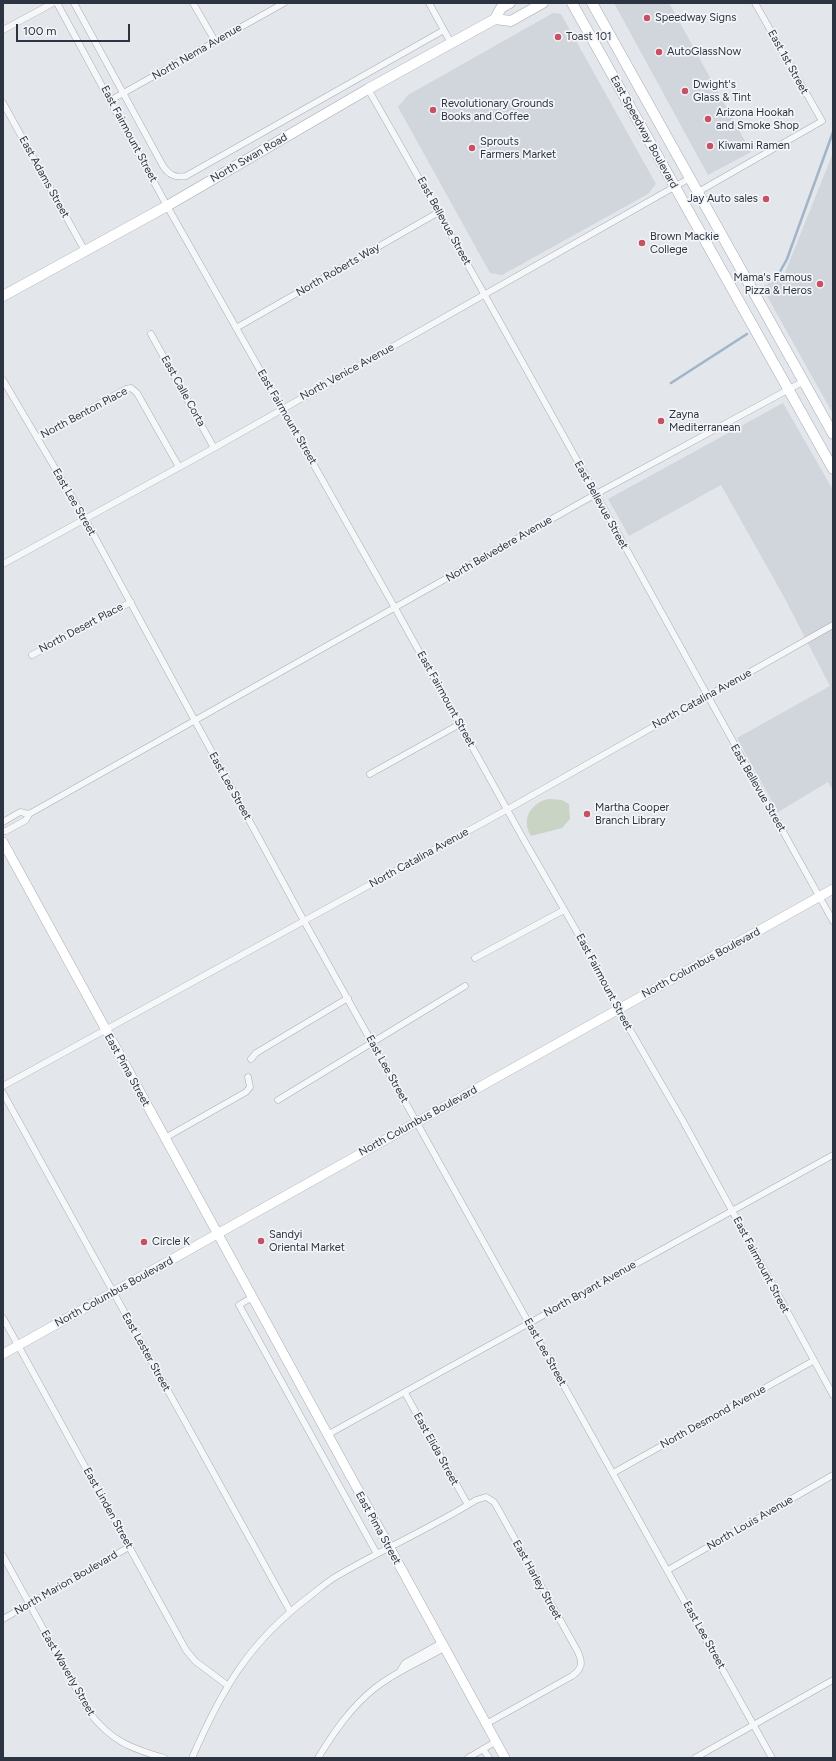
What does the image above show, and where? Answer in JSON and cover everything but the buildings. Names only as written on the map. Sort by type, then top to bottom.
[{"type":"main road","name":"North Swan Road","points":[[3,296],[167,206],[368,88],[495,19],[501,8],[510,3]]},
{"type":"main road","name":"North Swan Road","points":[[495,19],[511,21],[543,3]]},
{"type":"main road","name":"East Speedway Boulevard","points":[[572,3],[833,469]]},
{"type":"main road","name":"East Speedway Boulevard","points":[[592,3],[833,434]]},
{"type":"street","points":[[3,30],[52,3]]},
{"type":"street","name":"East Fairmount Street","points":[[57,3],[111,100],[167,206],[508,809],[833,1395]]},
{"type":"street","name":"East Fairmount Street","points":[[74,3],[163,166],[171,176]]},
{"type":"street","points":[[193,3],[214,41]]},
{"type":"street","name":"North Nema Avenue","points":[[111,100],[284,3]]},
{"type":"street","points":[[429,3],[451,42]]},
{"type":"street","name":"East 1st Street","points":[[698,192],[822,121],[755,3]]},
{"type":"street","name":"North Swan Road","points":[[171,176],[186,176],[444,30]]},
{"type":"street","name":"East Bellevue Street","points":[[368,88],[439,212],[596,494],[706,696],[833,921]]},
{"type":"street","name":"East Adams Street","points":[[3,103],[85,251]]},
{"type":"street","name":"North Venice Avenue","points":[[3,564],[214,448],[282,408],[690,178]]},
{"type":"street","name":"North Roberts Way","points":[[236,328],[439,212]]},
{"type":"street","name":"East Calle Corta","points":[[151,334],[214,448]]},
{"type":"street","name":"East Lee Street","points":[[3,380],[85,519],[304,921],[772,1758]]},
{"type":"street","name":"North Belvedere Avenue","points":[[29,814],[596,494],[804,381]]},
{"type":"street","name":"North Benton Place","points":[[37,438],[126,389],[132,388],[137,393],[180,467]]},
{"type":"street","name":"North Desert Place","points":[[32,655],[131,602]]},
{"type":"street","name":"North Catalina Avenue","points":[[4,1084],[106,1031],[508,809],[833,625]]},
{"type":"street","points":[[370,774],[460,724]]},
{"type":"street","points":[[3,822],[20,812],[29,814],[26,820],[6,831],[3,831]]},
{"type":"street","name":"East Pima Street","points":[[3,842],[504,1758]]},
{"type":"street","name":"North Columbus Boulevard","points":[[3,1354],[833,889]]},
{"type":"street","points":[[475,958],[564,910]]},
{"type":"street","points":[[278,1100],[465,986]]},
{"type":"street","points":[[251,1059],[256,1053],[348,998]]},
{"type":"street","points":[[165,1138],[246,1092],[250,1087],[248,1077]]},
{"type":"street","name":"East Lester Street","points":[[3,1092],[290,1611]]},
{"type":"street","name":"North Bryant Avenue","points":[[327,1436],[731,1210],[833,1155]]},
{"type":"street","name":"East Pima Street","points":[[252,1298],[239,1305],[377,1554]]},
{"type":"street","name":"East Linden Street","points":[[3,1318],[186,1650],[195,1661],[227,1685]]},
{"type":"street","name":"North Desmond Avenue","points":[[613,1473],[813,1361]]},
{"type":"street","name":"East Elida Street","points":[[405,1393],[468,1505]]},
{"type":"street","name":"North Louis Avenue","points":[[668,1570],[833,1476]]},
{"type":"street","name":"East Harley Street","points":[[468,1505],[482,1498],[489,1498],[497,1507],[578,1652],[582,1664],[580,1670],[572,1676],[486,1724]]},
{"type":"street","points":[[192,1758],[208,1720],[227,1685],[259,1642],[290,1611],[336,1576],[468,1505]]},
{"type":"street","name":"North Marion Boulevard","points":[[3,1619],[129,1547]]},
{"type":"street","name":"East Waverly Street","points":[[3,1556],[89,1712],[98,1724],[115,1740],[127,1746],[164,1758]]},
{"type":"street","points":[[318,1758],[352,1709],[376,1687],[443,1646]]},
{"type":"street","points":[[694,1758],[833,1680]]},
{"type":"street","points":[[468,1758],[495,1742]]},
{"type":"street","points":[[483,1749],[488,1758]]},
{"type":"shaded area","points":[[614,3],[669,3],[751,152],[708,175]]},
{"type":"shaded area","points":[[553,13],[561,14],[656,184],[648,194],[502,275],[490,273],[398,107],[408,95]]},
{"type":"shaded area","points":[[833,153],[833,414],[762,287],[784,275]]},
{"type":"shaded area","points":[[783,403],[833,490],[833,791],[828,782],[778,812],[737,738],[830,686],[783,595],[721,485],[629,536],[608,499]]},
{"type":"green space","points":[[549,799],[562,800],[569,804],[570,819],[562,828],[531,836],[528,830],[527,818],[537,804]]},
{"type":"waterway","points":[[777,277],[787,259],[833,132]]},
{"type":"waterway","points":[[671,383],[747,334]]},
{"type":"place","name":"Speedway Signs","points":[[647,18]]},
{"type":"place","name":"Toast 101","points":[[558,37]]},
{"type":"place","name":"AutoGlassNow","points":[[659,52]]},
{"type":"place","name":"Dwight's Glass & Tint","points":[[685,91]]},
{"type":"place","name":"Revolutionary Grounds Books and Coffee","points":[[433,110]]},
{"type":"place","name":"Arizona Hookah and Smoke Shop","points":[[708,119]]},
{"type":"place","name":"Kiwami Ramen","points":[[710,146]]},
{"type":"place","name":"Sprouts Farmers Market","points":[[472,148]]},
{"type":"place","name":"Jay Auto sales","points":[[766,199]]},
{"type":"place","name":"Brown Mackie College","points":[[642,243]]},
{"type":"place","name":"Mama's Famous Pizza & Heros","points":[[820,284]]},
{"type":"place","name":"Zayna Mediterranean","points":[[661,421]]},
{"type":"place","name":"Martha Cooper Branch Library","points":[[587,814]]},
{"type":"place","name":"Sandyi Oriental Market","points":[[261,1241]]},
{"type":"place","name":"Circle K","points":[[144,1242]]}]
